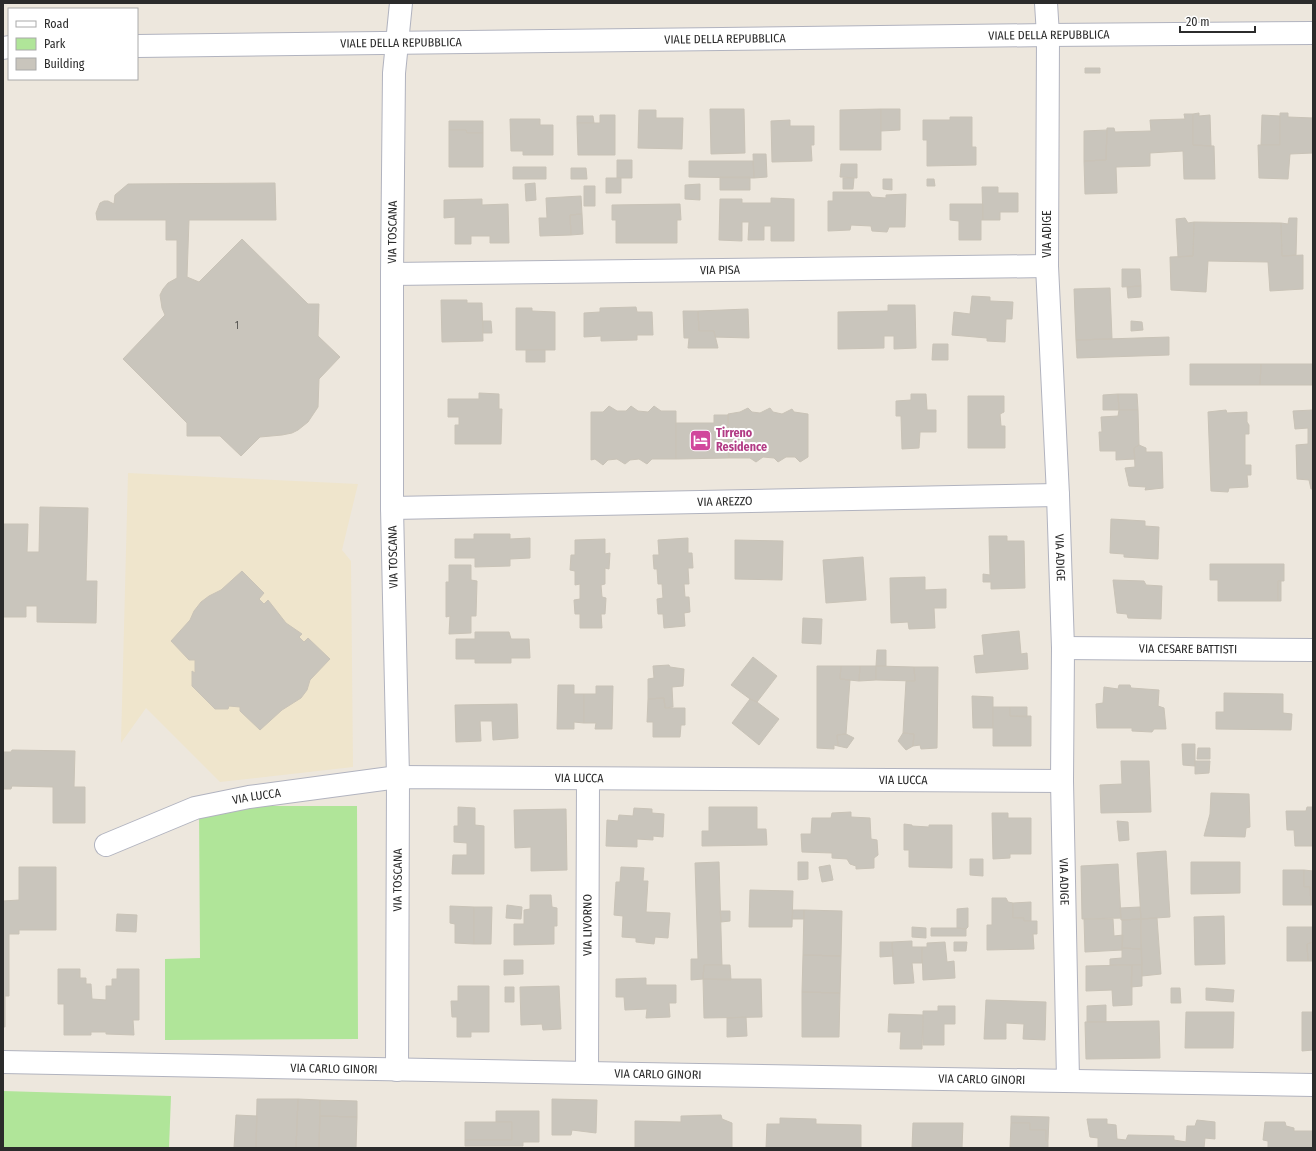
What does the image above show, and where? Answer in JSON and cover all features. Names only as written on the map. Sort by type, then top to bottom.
[{"type":"street","name":"VIA TOSCANA","points":[[397,1070],[398,777],[392,508],[392,274],[394,73],[401,3]]},
{"type":"street","name":"VIA ADIGE","points":[[1046,3],[1048,35],[1047,266],[1058,495],[1063,648],[1062,781],[1068,1080]]},
{"type":"street","name":"VIALE DELLA REPUBBLICA","points":[[138,46],[1313,33]]},
{"type":"street","name":"VIA PISA","points":[[392,274],[1047,266]]},
{"type":"street","name":"VIA AREZZO","points":[[392,508],[1058,495]]},
{"type":"street","name":"VIA CESARE BATTISTI","points":[[1063,648],[1313,650]]},
{"type":"street","name":"VIA LUCCA","points":[[106,845],[195,808],[249,797],[398,777],[1062,781]]},
{"type":"street","name":"VIA LIVORNO","points":[[587,1072],[588,779]]},
{"type":"street","name":"VIA CARLO GINORI","points":[[3,1062],[1313,1085]]},
{"type":"shaded area","points":[[128,473],[358,484],[342,550],[351,561],[353,767],[220,782],[146,708],[121,743]]},
{"type":"green space","points":[[199,806],[357,806],[358,1039],[165,1040],[165,959],[200,958]]},
{"type":"green space","points":[[3,1091],[171,1096],[169,1148],[3,1148]]},
{"type":"building","points":[[1085,68],[1100,68],[1100,73],[1085,73]]},
{"type":"building","points":[[710,109],[744,109],[745,153],[711,154]]},
{"type":"building","points":[[881,109],[881,150],[840,150],[840,110]]},
{"type":"building","points":[[881,109],[900,109],[900,130],[881,131]]},
{"type":"building","points":[[639,110],[656,110],[656,118],[683,118],[682,149],[638,148]]},
{"type":"building","points":[[1199,113],[1199,116],[1210,115],[1211,146],[1193,145],[1193,114]]},
{"type":"building","points":[[1280,113],[1288,113],[1288,117],[1313,118],[1313,153],[1290,154],[1288,179],[1259,178],[1258,145],[1280,145]]},
{"type":"building","points":[[1184,114],[1193,114],[1193,145],[1214,146],[1215,179],[1184,179],[1183,151],[1150,153],[1150,166],[1116,167],[1117,193],[1085,194],[1084,161],[1106,160],[1107,128],[1114,128],[1115,132],[1151,131],[1150,120],[1185,119]]},
{"type":"building","points":[[600,115],[615,115],[615,155],[578,155],[577,123],[600,123]]},
{"type":"building","points":[[1262,115],[1280,116],[1280,145],[1261,145]]},
{"type":"building","points":[[577,116],[593,116],[594,123],[577,123]]},
{"type":"building","points":[[950,117],[972,117],[972,147],[976,147],[976,165],[927,166],[927,140],[923,140],[923,120],[950,120]]},
{"type":"building","points":[[510,119],[540,119],[540,125],[553,125],[553,155],[523,155],[523,151],[511,151]]},
{"type":"building","points":[[790,120],[790,126],[814,126],[814,145],[811,145],[812,161],[772,162],[771,121]]},
{"type":"building","points":[[449,121],[483,121],[483,133],[467,133],[466,130],[449,130]]},
{"type":"building","points":[[449,130],[466,130],[467,133],[483,133],[483,167],[449,167]]},
{"type":"building","points":[[1107,130],[1106,160],[1084,161],[1084,131]]},
{"type":"building","points":[[753,154],[766,154],[767,177],[754,178]]},
{"type":"building","points":[[617,160],[632,160],[632,178],[617,178]]},
{"type":"building","points":[[689,161],[753,161],[754,178],[689,177]]},
{"type":"building","points":[[841,164],[857,164],[857,178],[840,177]]},
{"type":"building","points":[[513,167],[546,167],[546,179],[513,179]]},
{"type":"building","points":[[571,168],[586,168],[587,179],[571,179]]},
{"type":"building","points":[[720,177],[750,177],[750,190],[720,190]]},
{"type":"building","points":[[606,178],[621,178],[621,193],[606,193]]},
{"type":"building","points":[[843,178],[854,178],[853,189],[843,189]]},
{"type":"building","points":[[883,179],[892,179],[892,190],[883,189]]},
{"type":"building","points":[[927,179],[934,179],[935,186],[927,186]]},
{"type":"building","points":[[275,183],[276,220],[189,220],[187,277],[199,282],[242,239],[308,304],[319,304],[318,336],[340,357],[319,379],[318,407],[308,422],[292,433],[260,437],[241,456],[220,436],[187,436],[187,423],[123,359],[165,315],[162,308],[160,295],[168,283],[177,278],[177,240],[166,240],[166,220],[97,220],[96,213],[100,203],[104,201],[114,204],[115,195],[128,184]]},
{"type":"building","points":[[535,183],[536,200],[526,201],[525,184]]},
{"type":"building","points":[[700,184],[700,200],[685,199],[685,185]]},
{"type":"building","points":[[584,186],[595,186],[595,206],[584,206]]},
{"type":"building","points":[[982,187],[998,187],[998,193],[1018,193],[1018,212],[1000,212],[1000,220],[983,220]]},
{"type":"building","points":[[833,192],[869,192],[872,197],[886,198],[886,195],[906,194],[905,227],[889,227],[887,232],[872,231],[871,226],[851,225],[850,230],[828,231],[828,201],[833,201]]},
{"type":"building","points":[[581,196],[582,214],[570,215],[571,235],[540,236],[539,218],[547,218],[546,198]]},
{"type":"building","points":[[771,198],[794,199],[794,241],[771,241],[771,226],[764,226],[764,240],[748,240],[749,222],[742,222],[742,241],[719,240],[720,199],[742,199],[742,203],[771,203]]},
{"type":"building","points":[[482,199],[482,205],[508,204],[509,243],[490,243],[490,236],[471,236],[471,244],[455,244],[455,217],[444,218],[444,200]]},
{"type":"building","points":[[680,204],[681,220],[677,220],[677,243],[616,243],[616,220],[612,220],[612,205]]},
{"type":"building","points":[[950,204],[983,204],[981,240],[959,240],[959,221],[950,220]]},
{"type":"building","points":[[582,214],[583,234],[571,235],[570,215]]},
{"type":"building","points":[[1185,218],[1188,223],[1194,222],[1193,256],[1178,257],[1176,219]]},
{"type":"building","points":[[1289,218],[1297,218],[1296,255],[1282,256],[1281,223],[1288,224]]},
{"type":"building","points":[[1194,222],[1281,223],[1282,256],[1303,255],[1303,289],[1270,291],[1268,262],[1208,261],[1206,292],[1171,290],[1170,257],[1193,256]]},
{"type":"building","points":[[1122,269],[1140,269],[1141,286],[1122,287]]},
{"type":"building","points":[[1141,286],[1141,297],[1128,298],[1127,287]]},
{"type":"building","points":[[1110,288],[1112,339],[1076,340],[1074,289]]},
{"type":"building","points":[[972,296],[990,297],[990,301],[1013,302],[1012,319],[1006,319],[1005,342],[987,341],[987,338],[952,335],[954,312],[970,314]]},
{"type":"building","points":[[441,300],[467,300],[467,303],[482,303],[483,341],[442,342]]},
{"type":"building","points":[[888,305],[915,305],[916,348],[894,349],[894,336],[884,336],[884,348],[838,349],[838,312],[888,311]]},
{"type":"building","points":[[636,307],[637,312],[652,312],[653,335],[637,335],[637,340],[601,341],[601,336],[584,337],[584,313],[600,312],[600,308]]},
{"type":"building","points":[[516,308],[532,308],[532,311],[555,312],[555,350],[516,350]]},
{"type":"building","points":[[748,309],[749,338],[715,337],[714,331],[699,331],[698,311]]},
{"type":"building","points":[[683,311],[698,311],[699,331],[714,331],[718,348],[688,348],[689,338],[684,338]]},
{"type":"building","points":[[483,321],[491,321],[492,333],[483,333]]},
{"type":"building","points":[[1131,321],[1142,322],[1143,330],[1131,331]]},
{"type":"building","points":[[1169,337],[1169,355],[1077,358],[1076,340]]},
{"type":"building","points":[[933,344],[948,344],[948,360],[932,360]]},
{"type":"building","points":[[526,350],[545,350],[545,362],[526,362]]},
{"type":"building","points":[[1190,364],[1261,364],[1260,385],[1190,385]]},
{"type":"building","points":[[1261,364],[1313,364],[1313,385],[1260,385]]},
{"type":"building","points":[[479,393],[499,394],[499,409],[502,409],[501,444],[455,444],[455,425],[459,425],[459,417],[448,417],[448,399],[479,399]]},
{"type":"building","points":[[911,394],[926,394],[927,410],[936,410],[936,432],[920,432],[919,448],[902,449],[901,416],[896,416],[896,401],[911,400]]},
{"type":"building","points":[[1118,394],[1119,410],[1103,410],[1103,395]]},
{"type":"building","points":[[1118,394],[1137,394],[1138,410],[1119,410]]},
{"type":"building","points":[[968,396],[1004,396],[1004,412],[1000,414],[1001,426],[1005,426],[1005,448],[968,448]]},
{"type":"building","points":[[609,406],[617,411],[626,411],[631,406],[638,411],[648,412],[654,406],[661,411],[676,411],[676,459],[652,459],[647,464],[639,459],[630,460],[625,464],[617,459],[608,460],[603,465],[595,459],[591,460],[591,412],[603,412]]},
{"type":"building","points":[[748,408],[752,412],[760,413],[770,408],[773,412],[782,414],[792,409],[794,412],[808,414],[808,457],[800,462],[795,457],[786,457],[778,462],[774,458],[763,457],[756,462],[750,458],[729,458],[728,414],[740,412]]},
{"type":"building","points":[[1119,410],[1138,410],[1139,445],[1134,448],[1135,459],[1116,460],[1116,451],[1100,451],[1099,432],[1102,432],[1101,417],[1118,416]]},
{"type":"building","points":[[1226,410],[1227,413],[1247,412],[1249,434],[1245,434],[1245,465],[1251,465],[1251,475],[1247,475],[1248,487],[1229,488],[1228,492],[1211,491],[1208,412]]},
{"type":"building","points":[[1313,410],[1313,489],[1311,489],[1309,480],[1297,479],[1296,445],[1308,444],[1308,428],[1295,429],[1293,411]]},
{"type":"building","points":[[714,415],[728,415],[729,458],[676,459],[676,423],[714,423]]},
{"type":"building","points":[[1139,445],[1146,448],[1146,452],[1162,452],[1163,488],[1145,490],[1146,487],[1129,486],[1125,468],[1135,467],[1134,448]]},
{"type":"building","points":[[40,507],[88,508],[86,581],[97,581],[96,623],[37,622],[37,606],[26,606],[26,617],[3,617],[3,524],[28,524],[27,552],[39,552]]},
{"type":"building","points":[[1111,519],[1145,521],[1145,526],[1159,527],[1158,559],[1124,557],[1124,554],[1110,553]]},
{"type":"building","points":[[474,534],[510,534],[510,539],[530,538],[530,558],[510,559],[510,566],[475,567],[475,558],[455,558],[455,539],[474,539]]},
{"type":"building","points":[[989,536],[1007,536],[1007,541],[1024,541],[1025,588],[991,589],[991,582],[983,582],[983,574],[990,575]]},
{"type":"building","points":[[688,538],[688,553],[692,553],[693,568],[688,568],[689,584],[684,584],[685,597],[689,597],[690,612],[684,613],[685,626],[664,628],[663,614],[658,614],[657,599],[663,598],[662,584],[658,584],[657,569],[654,569],[653,555],[659,555],[658,540]]},
{"type":"building","points":[[605,539],[605,554],[610,553],[609,569],[605,568],[605,584],[601,585],[602,597],[606,598],[605,614],[601,614],[602,628],[580,628],[580,614],[575,614],[574,600],[580,599],[580,584],[575,585],[575,571],[570,570],[571,555],[575,555],[575,540]]},
{"type":"building","points":[[735,540],[783,541],[782,580],[735,579]]},
{"type":"building","points":[[863,557],[866,600],[826,603],[823,560]]},
{"type":"building","points":[[1210,564],[1284,564],[1284,581],[1278,581],[1278,601],[1218,601],[1218,580],[1210,580]]},
{"type":"building","points":[[449,565],[471,565],[471,580],[477,581],[476,616],[471,616],[471,633],[449,634],[450,616],[446,617],[446,582],[449,582]]},
{"type":"building","points":[[242,571],[264,593],[259,599],[264,604],[268,600],[286,623],[302,634],[299,637],[304,642],[308,638],[330,659],[310,680],[307,690],[301,698],[282,710],[260,730],[240,711],[240,707],[229,706],[228,709],[215,709],[192,686],[192,671],[195,673],[195,660],[189,660],[171,641],[190,620],[194,611],[201,602],[221,590]]},
{"type":"building","points":[[925,577],[925,590],[946,589],[946,608],[934,608],[935,628],[909,629],[908,622],[891,623],[890,578]]},
{"type":"building","points":[[1113,580],[1144,581],[1146,585],[1162,586],[1161,619],[1128,618],[1127,614],[1117,613]]},
{"type":"building","points":[[1278,581],[1281,581],[1281,601],[1278,601]]},
{"type":"building","points":[[803,618],[822,619],[821,644],[802,643]]},
{"type":"building","points":[[1019,631],[1021,654],[1027,653],[1028,669],[976,673],[974,656],[984,655],[982,635]]},
{"type":"building","points":[[475,632],[509,632],[511,639],[529,639],[530,658],[511,658],[511,663],[475,663],[475,659],[456,659],[456,639],[475,639]]},
{"type":"building","points":[[877,650],[886,650],[886,666],[876,666]]},
{"type":"building","points":[[753,657],[777,676],[757,702],[750,699],[731,685]]},
{"type":"building","points":[[669,665],[670,667],[684,669],[683,686],[672,687],[673,707],[665,708],[664,698],[648,699],[648,679],[654,678],[653,666]]},
{"type":"building","points":[[817,666],[841,666],[840,679],[850,680],[846,734],[837,735],[838,746],[834,745],[834,749],[817,748]]},
{"type":"building","points":[[841,666],[860,666],[859,681],[840,679]]},
{"type":"building","points":[[860,666],[876,666],[876,680],[859,681]]},
{"type":"building","points":[[876,666],[914,667],[915,681],[876,680]]},
{"type":"building","points":[[914,667],[938,667],[937,748],[921,749],[920,745],[913,746],[914,734],[903,733],[906,681],[915,681]]},
{"type":"building","points":[[558,685],[574,685],[574,694],[584,694],[584,723],[574,722],[574,729],[557,729]]},
{"type":"building","points":[[1119,685],[1130,685],[1131,688],[1159,690],[1158,706],[1164,708],[1166,729],[1154,729],[1152,732],[1132,731],[1132,728],[1097,728],[1096,704],[1103,703],[1104,687],[1118,689]]},
{"type":"building","points":[[596,686],[613,686],[612,729],[595,729],[596,723],[584,723],[584,694],[596,694]]},
{"type":"building","points":[[1224,693],[1283,694],[1283,713],[1292,714],[1291,730],[1216,729],[1216,712],[1224,712]]},
{"type":"building","points":[[972,696],[993,697],[993,728],[973,728]]},
{"type":"building","points":[[664,698],[665,708],[685,708],[685,725],[681,725],[680,737],[653,737],[653,722],[647,722],[648,699]]},
{"type":"building","points":[[750,699],[757,702],[779,719],[759,745],[732,723]]},
{"type":"building","points":[[517,704],[518,738],[493,740],[492,721],[480,721],[481,741],[456,742],[455,705]]},
{"type":"building","points":[[993,707],[1010,707],[1010,716],[1031,716],[1031,746],[993,746]]},
{"type":"building","points":[[1010,707],[1027,707],[1027,717],[1010,716]]},
{"type":"building","points":[[903,733],[914,734],[913,746],[906,750],[898,741]]},
{"type":"building","points":[[846,734],[854,738],[847,748],[838,746],[837,735]]},
{"type":"building","points":[[1182,744],[1195,744],[1195,766],[1183,765]]},
{"type":"building","points":[[1198,748],[1210,748],[1210,759],[1197,759]]},
{"type":"building","points":[[12,750],[75,751],[74,787],[85,787],[85,823],[53,823],[53,787],[12,786],[11,789],[3,789],[3,752],[11,752]]},
{"type":"building","points":[[1121,761],[1149,761],[1151,812],[1101,813],[1100,785],[1122,784]]},
{"type":"building","points":[[1195,761],[1210,761],[1209,773],[1195,774]]},
{"type":"building","points":[[1211,793],[1249,794],[1250,827],[1246,828],[1245,837],[1204,836],[1210,814]]},
{"type":"building","points":[[458,807],[475,808],[475,825],[484,826],[484,874],[452,874],[453,855],[467,855],[467,843],[454,842],[454,826],[458,826]]},
{"type":"building","points":[[709,807],[757,807],[757,829],[766,829],[767,845],[702,846],[702,831],[709,831]]},
{"type":"building","points":[[1307,807],[1313,807],[1313,846],[1295,846],[1294,830],[1287,830],[1286,811],[1306,811]]},
{"type":"building","points":[[634,808],[652,809],[652,813],[664,814],[663,837],[653,836],[653,840],[637,839],[637,847],[606,846],[607,820],[618,821],[619,815],[633,816]]},
{"type":"building","points":[[566,809],[567,870],[531,871],[531,847],[515,848],[514,810]]},
{"type":"building","points":[[851,812],[851,817],[870,818],[871,839],[877,840],[878,855],[874,858],[874,868],[856,869],[856,866],[850,864],[847,859],[832,858],[832,853],[802,852],[801,834],[811,834],[812,818],[831,818],[832,813]]},
{"type":"building","points":[[992,813],[1008,813],[1008,818],[1031,818],[1031,854],[1010,854],[1010,858],[993,859]]},
{"type":"building","points":[[1117,821],[1128,822],[1129,840],[1119,841]]},
{"type":"building","points":[[904,824],[929,827],[929,825],[952,825],[952,868],[909,867],[909,850],[904,850]]},
{"type":"building","points":[[1166,851],[1170,917],[1141,919],[1137,853]]},
{"type":"building","points":[[970,859],[983,859],[983,876],[970,875]]},
{"type":"building","points":[[719,862],[722,965],[704,965],[703,979],[691,980],[691,959],[698,959],[695,863]]},
{"type":"building","points":[[798,862],[808,862],[808,879],[798,880]]},
{"type":"building","points":[[1191,862],[1240,862],[1240,893],[1191,894]]},
{"type":"building","points":[[1118,864],[1121,918],[1082,919],[1081,866]]},
{"type":"building","points":[[830,865],[833,880],[822,882],[819,867]]},
{"type":"building","points":[[19,867],[56,867],[56,930],[19,930],[19,934],[9,934],[9,996],[5,996],[5,1027],[3,1027],[3,901],[19,900]]},
{"type":"building","points":[[621,867],[644,868],[643,881],[648,881],[646,912],[670,913],[668,938],[655,937],[654,944],[636,942],[636,938],[622,937],[623,916],[614,915],[616,882],[620,882]]},
{"type":"building","points":[[1283,870],[1304,870],[1304,887],[1310,887],[1311,905],[1283,905]]},
{"type":"building","points":[[1304,870],[1313,871],[1313,905],[1311,905],[1310,887],[1304,887]]},
{"type":"building","points":[[750,890],[793,891],[792,927],[749,927]]},
{"type":"building","points":[[530,895],[551,895],[552,907],[557,908],[557,926],[554,926],[554,944],[514,945],[514,924],[524,924],[524,910],[530,909]]},
{"type":"building","points":[[992,898],[1006,898],[1008,902],[1013,903],[1013,918],[1024,918],[1024,921],[1037,921],[1037,934],[1033,934],[1034,949],[987,950],[987,925],[992,925]]},
{"type":"building","points":[[1031,902],[1031,921],[1024,921],[1024,918],[1013,918],[1013,903]]},
{"type":"building","points":[[507,905],[522,907],[521,919],[506,918]]},
{"type":"building","points":[[450,906],[474,907],[474,944],[455,943],[455,924],[450,923]]},
{"type":"building","points":[[474,907],[492,907],[491,944],[474,944]]},
{"type":"building","points":[[1140,907],[1141,919],[1121,920],[1120,908]]},
{"type":"building","points":[[968,908],[968,927],[966,929],[957,928],[957,909]]},
{"type":"building","points":[[793,910],[804,910],[804,919],[792,919]]},
{"type":"building","points":[[804,910],[842,911],[841,956],[803,955]]},
{"type":"building","points":[[720,911],[730,911],[730,921],[721,922]]},
{"type":"building","points":[[117,914],[137,915],[136,932],[116,931]]},
{"type":"building","points":[[1224,916],[1225,964],[1195,965],[1194,917]]},
{"type":"building","points":[[1157,918],[1161,974],[1142,976],[1141,919]]},
{"type":"building","points":[[1084,919],[1113,919],[1114,936],[1123,935],[1122,950],[1085,952]]},
{"type":"building","points":[[1141,919],[1141,949],[1122,948],[1122,920]]},
{"type":"building","points":[[912,927],[926,928],[926,938],[912,937]]},
{"type":"building","points":[[1287,927],[1313,927],[1313,942],[1307,944],[1308,961],[1287,961]]},
{"type":"building","points":[[931,928],[966,929],[966,936],[931,936]]},
{"type":"building","points":[[912,941],[912,947],[922,947],[922,963],[912,963],[914,983],[894,984],[892,942]]},
{"type":"building","points":[[880,942],[892,942],[893,956],[880,957]]},
{"type":"building","points":[[945,942],[947,962],[954,961],[955,978],[923,980],[922,947],[927,947],[927,943]]},
{"type":"building","points":[[954,942],[967,942],[966,951],[954,951]]},
{"type":"building","points":[[1313,942],[1313,961],[1308,961],[1307,944]]},
{"type":"building","points":[[1122,948],[1141,949],[1142,965],[1110,965],[1110,959],[1122,958]]},
{"type":"building","points":[[803,955],[841,956],[840,993],[802,992]]},
{"type":"building","points":[[504,960],[523,960],[523,974],[504,975]]},
{"type":"building","points":[[704,965],[730,965],[731,980],[703,979]]},
{"type":"building","points":[[1132,965],[1132,1005],[1113,1006],[1112,990],[1086,991],[1086,966]]},
{"type":"building","points":[[1132,965],[1142,965],[1142,986],[1131,987]]},
{"type":"building","points":[[58,969],[80,969],[80,978],[86,978],[86,984],[91,984],[92,999],[106,1000],[106,986],[112,986],[112,979],[117,979],[117,969],[139,969],[139,1020],[133,1020],[134,1035],[91,1032],[91,1035],[64,1035],[64,1004],[58,1004]]},
{"type":"building","points":[[646,978],[646,985],[676,985],[676,1003],[669,1003],[670,1017],[646,1018],[647,1009],[625,1010],[624,997],[616,997],[616,979]]},
{"type":"building","points":[[703,979],[761,979],[762,1017],[704,1018]]},
{"type":"building","points":[[458,986],[489,986],[489,1032],[471,1032],[471,1037],[457,1037],[457,1017],[452,1017],[451,1001],[458,1001]]},
{"type":"building","points":[[559,986],[561,1029],[543,1030],[542,1024],[521,1025],[520,987]]},
{"type":"building","points":[[505,987],[514,987],[514,1002],[505,1002]]},
{"type":"building","points":[[1171,988],[1180,988],[1181,1003],[1171,1003]]},
{"type":"building","points":[[1206,988],[1234,990],[1233,1002],[1206,1000]]},
{"type":"building","points":[[802,992],[840,993],[839,1037],[802,1037]]},
{"type":"building","points":[[986,1000],[1046,1002],[1045,1040],[1023,1039],[1024,1024],[1006,1023],[1006,1039],[984,1039]]},
{"type":"building","points":[[1106,1005],[1106,1022],[1087,1022],[1087,1006]]},
{"type":"building","points":[[938,1006],[955,1006],[955,1024],[944,1024],[944,1045],[923,1045],[923,1011],[938,1011]]},
{"type":"building","points":[[1186,1012],[1234,1012],[1233,1048],[1185,1048]]},
{"type":"building","points":[[1302,1012],[1313,1012],[1313,1050],[1302,1051]]},
{"type":"building","points":[[889,1014],[923,1015],[922,1049],[900,1049],[901,1032],[888,1032]]},
{"type":"building","points":[[746,1017],[747,1036],[727,1037],[727,1018]]},
{"type":"building","points":[[1159,1021],[1160,1058],[1086,1059],[1085,1022]]},
{"type":"building","points":[[257,1099],[298,1099],[296,1148],[256,1148]]},
{"type":"building","points":[[298,1099],[320,1100],[319,1148],[296,1148]]},
{"type":"building","points":[[552,1099],[597,1100],[596,1133],[572,1130],[571,1135],[552,1135]]},
{"type":"building","points":[[320,1100],[357,1101],[357,1117],[320,1116]]},
{"type":"building","points":[[496,1111],[539,1111],[539,1142],[523,1142],[523,1146],[465,1146],[465,1140],[512,1140],[512,1122],[496,1122]]},
{"type":"building","points":[[236,1115],[257,1116],[256,1148],[234,1148]]},
{"type":"building","points":[[721,1115],[722,1119],[732,1123],[732,1148],[635,1148],[635,1121],[681,1122],[681,1116]]},
{"type":"building","points":[[320,1116],[357,1117],[356,1148],[319,1148]]},
{"type":"building","points":[[1011,1116],[1049,1117],[1048,1141],[1046,1141],[1046,1130],[1030,1130],[1030,1123],[1011,1123]]},
{"type":"building","points":[[780,1118],[816,1119],[816,1124],[861,1125],[861,1148],[766,1148],[767,1124],[780,1124]]},
{"type":"building","points":[[1087,1119],[1107,1119],[1107,1124],[1116,1125],[1117,1139],[1126,1140],[1128,1135],[1174,1136],[1174,1140],[1186,1142],[1187,1126],[1195,1126],[1197,1120],[1215,1122],[1215,1139],[1205,1138],[1204,1148],[1098,1148],[1098,1138],[1090,1137]]},
{"type":"building","points":[[465,1122],[512,1122],[512,1140],[465,1140]]},
{"type":"building","points":[[1265,1122],[1285,1122],[1286,1126],[1294,1128],[1294,1131],[1313,1131],[1313,1148],[1268,1148],[1268,1141],[1263,1140]]},
{"type":"building","points":[[913,1123],[963,1123],[962,1148],[912,1148]]},
{"type":"building","points":[[1011,1123],[1030,1123],[1030,1130],[1046,1130],[1046,1141],[1048,1141],[1048,1148],[1010,1148]]},
{"type":"place","name":"Tirreno Residence","points":[[700,440]]}]
